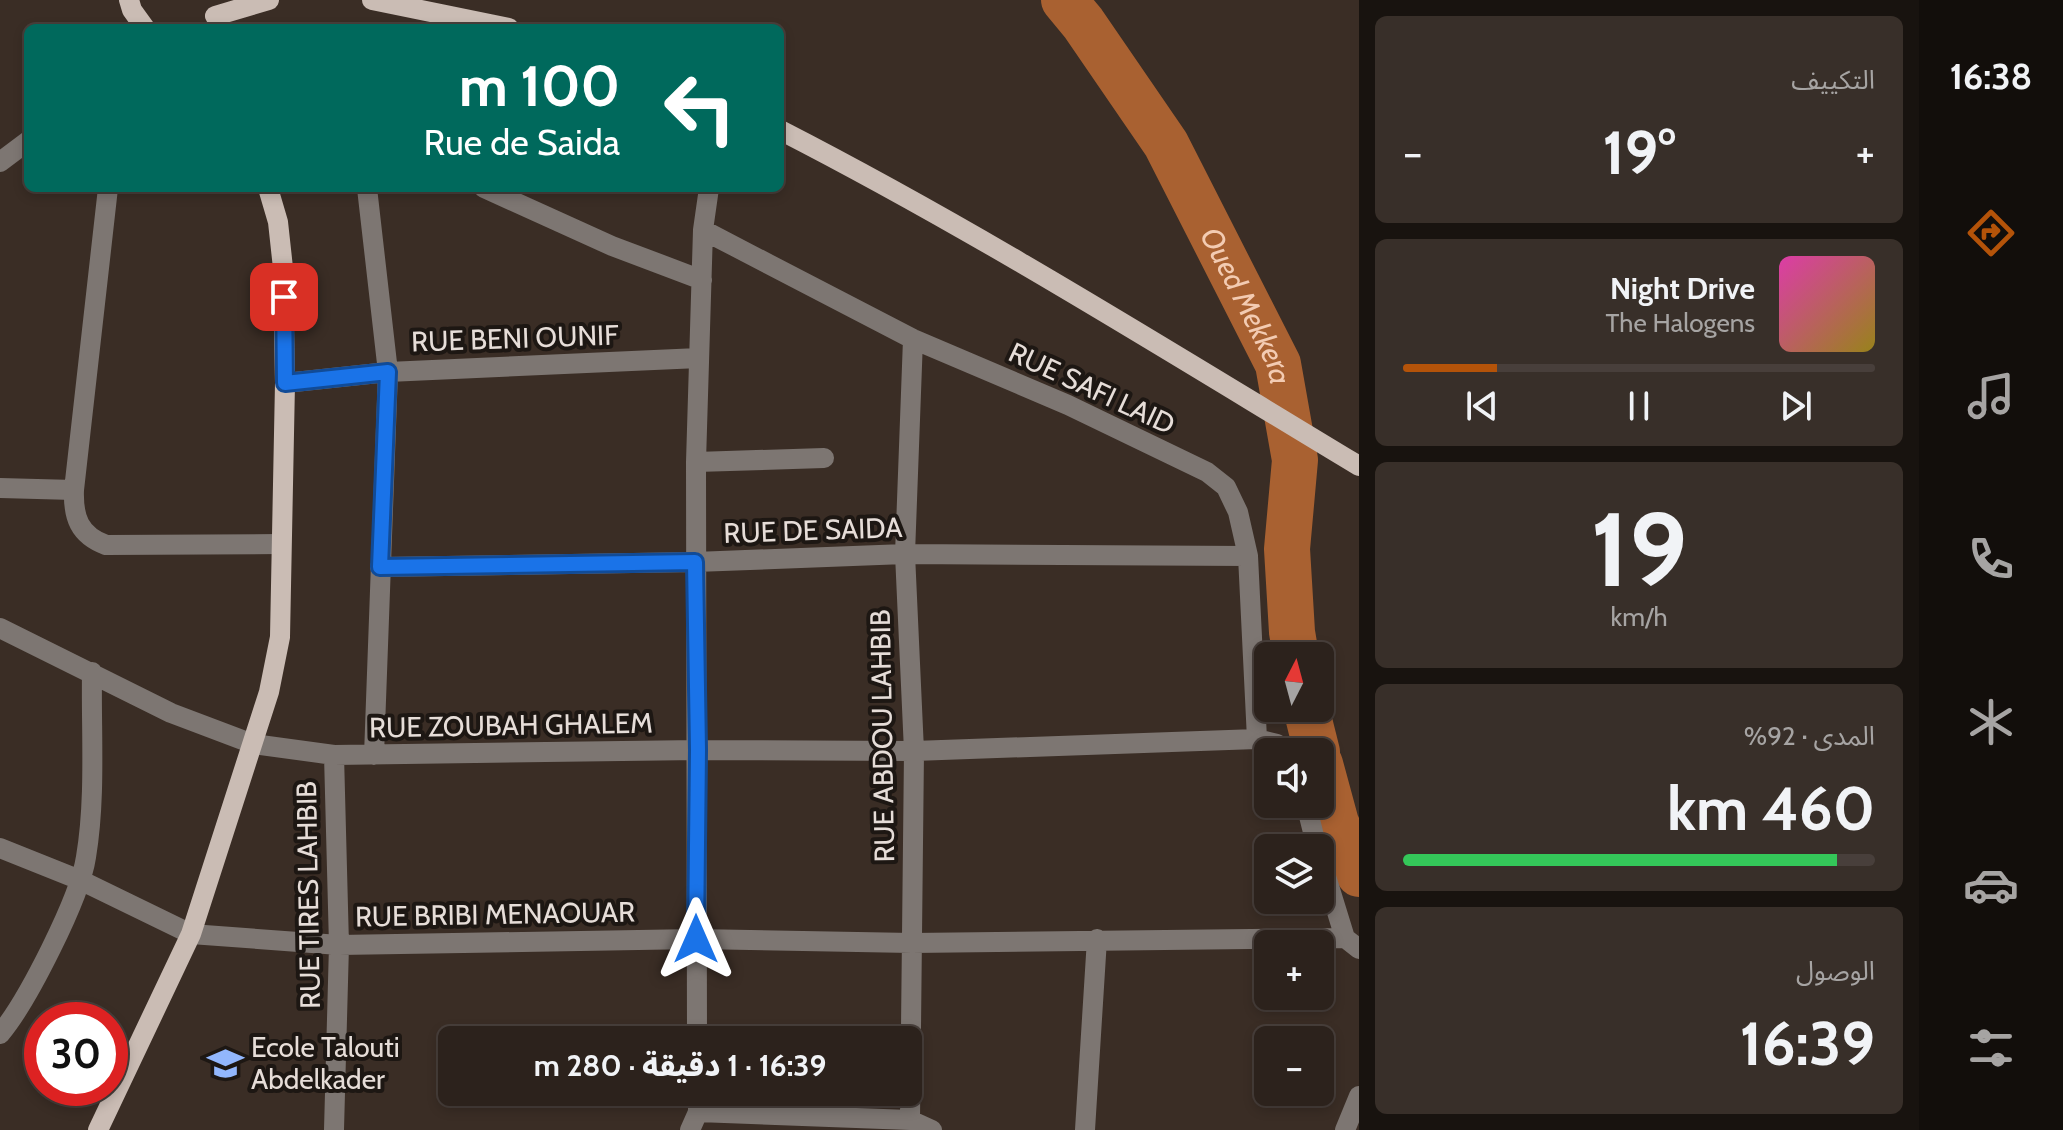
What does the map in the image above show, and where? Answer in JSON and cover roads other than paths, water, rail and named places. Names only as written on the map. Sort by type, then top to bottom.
[{"type":"main road","points":[[129,0],[139,24]]},
{"type":"main road","points":[[213,19],[269,0]]},
{"type":"main road","points":[[372,0],[489,24]]},
{"type":"main road","points":[[784,132],[872,177],[1149,337],[1359,466]]},
{"type":"main road","points":[[98,1130],[191,934],[269,692],[280,637],[285,383],[283,268],[278,222],[269,192]]},
{"type":"street","points":[[0,162],[24,144]]},
{"type":"street","points":[[108,192],[74,490],[74,512],[78,523],[85,534],[106,545],[280,544]]},
{"type":"street","points":[[367,192],[388,372],[374,755]]},
{"type":"street","points":[[493,192],[612,246],[702,280]]},
{"type":"street","points":[[697,1026],[696,462],[703,230],[708,192]]},
{"type":"street","name":"RUE SAFI LAID","points":[[703,230],[913,339],[1068,405],[1207,472],[1226,487],[1238,512],[1248,556],[1257,738]]},
{"type":"street","name":"RUE ABDOU LAHBIB","points":[[907,1125],[914,751],[905,554],[913,339]]},
{"type":"street","name":"RUE BENI OUNIF","points":[[285,383],[388,372],[699,358]]},
{"type":"street","points":[[696,462],[824,458]]},
{"type":"street","points":[[0,488],[74,490]]},
{"type":"street","name":"RUE DE SAIDA","points":[[380,567],[695,562],[905,554],[1248,556]]},
{"type":"street","name":"RUE ZOUBAH GHALEM","points":[[0,628],[171,713],[253,744],[334,755],[698,750],[914,751],[1254,739]]},
{"type":"street","points":[[0,1034],[37,973],[80,880],[86,859],[92,672]]},
{"type":"street","name":"RUE TIRES LAHBIB","points":[[334,755],[339,945],[334,1130]]},
{"type":"street","name":"RUE BRIBI MENAOUAR","points":[[0,848],[80,880],[191,934],[339,945],[696,939],[912,943],[1097,939],[1352,944]]},
{"type":"street","points":[[1334,895],[1352,944]]},
{"type":"street","points":[[1085,1130],[1097,939]]},
{"type":"street","points":[[1345,1130],[1359,1096]]},
{"type":"street","points":[[695,1111],[907,1125],[932,1130]]},
{"type":"waterway","name":"Oued Mekkera","points":[[1064,0],[1166,144],[1278,364],[1295,460],[1287,549],[1294,642]]},
{"type":"waterway","name":"Oued Mekkera","points":[[1310,722],[1314,738]]},
{"type":"waterway","name":"Oued Mekkera","points":[[1334,816],[1359,874]]},
{"type":"place","name":"Ecole Talouti Abdelkader","points":[[225,1063]]}]
